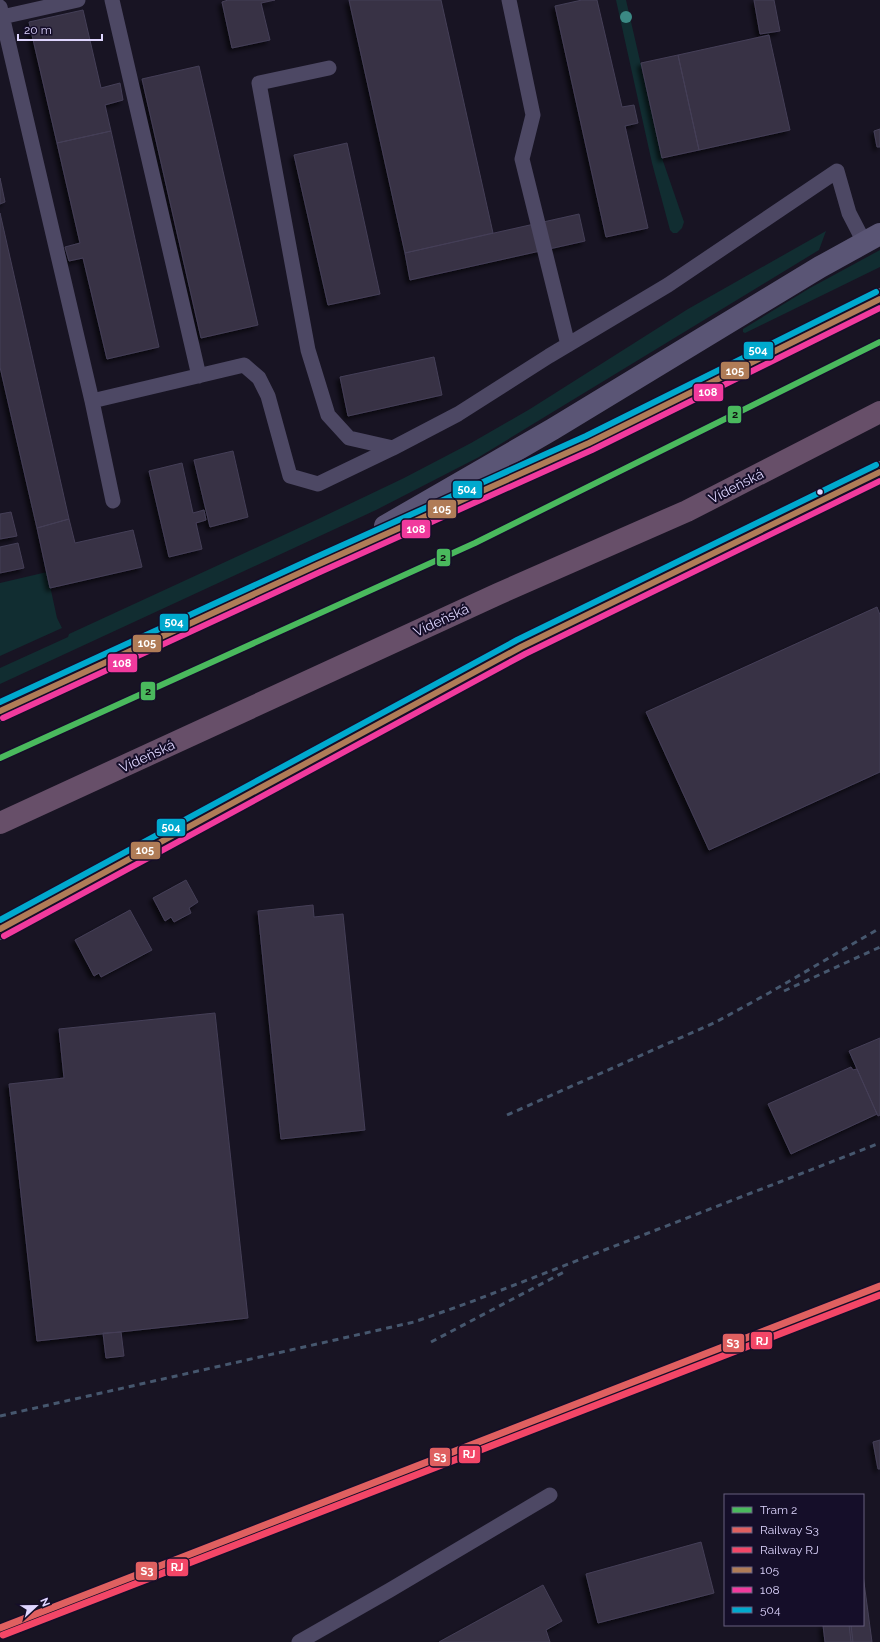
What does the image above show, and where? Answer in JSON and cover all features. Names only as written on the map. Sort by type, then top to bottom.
[{"type":"highway","points":[[0,711],[317,565],[589,443],[880,299]]},
{"type":"highway","name":"Vídeňská","points":[[0,823],[498,594],[687,511],[880,412]]},
{"type":"street","points":[[317,565],[553,429],[813,271],[872,238]]},
{"type":"street","points":[[0,929],[521,647],[880,472]]},
{"type":"lane","points":[[78,0],[1,12],[92,401],[113,501]]},
{"type":"lane","points":[[112,0],[199,376]]},
{"type":"lane","points":[[509,0],[533,115],[522,159],[568,345]]},
{"type":"lane","points":[[329,68],[258,83],[308,350],[328,415],[349,438],[393,448]]},
{"type":"lane","points":[[92,401],[244,365],[259,378],[268,396],[290,476],[318,484],[393,448],[458,414],[568,345],[668,285],[837,171],[849,212],[872,238]]},
{"type":"lane","points":[[299,1642],[550,1495]]},
{"type":"green space","points":[[616,0],[626,0],[663,161],[684,222],[682,228],[677,233],[673,233],[670,230],[652,163]]},
{"type":"green space","points":[[826,231],[819,250],[479,457],[376,510],[0,684],[0,668],[68,637],[69,634],[314,521],[404,478],[471,443],[530,409],[688,309]]},
{"type":"green space","points":[[880,250],[880,267],[745,333],[743,332],[743,329],[810,288]]},
{"type":"green space","points":[[47,572],[57,618],[62,628],[0,656],[0,583]]},
{"type":"building","points":[[228,0],[275,0],[261,3],[270,40],[232,48],[222,2]]},
{"type":"building","points":[[349,0],[441,0],[493,233],[405,253]]},
{"type":"building","points":[[582,0],[597,0],[622,107],[634,105],[638,123],[625,126],[648,228],[606,237],[555,6]]},
{"type":"building","points":[[754,0],[774,0],[780,31],[760,34]]},
{"type":"building","points":[[83,10],[101,88],[120,83],[123,100],[105,105],[111,131],[57,143],[29,22]]},
{"type":"building","points":[[769,35],[790,130],[699,150],[678,55]]},
{"type":"building","points":[[678,55],[699,150],[662,158],[641,63]]},
{"type":"building","points":[[199,66],[258,325],[201,338],[142,79]]},
{"type":"building","points":[[880,129],[880,147],[877,147],[874,131]]},
{"type":"building","points":[[111,131],[159,347],[107,359],[83,258],[69,261],[65,247],[80,243],[57,143]]},
{"type":"building","points":[[347,143],[380,294],[328,305],[294,155]]},
{"type":"building","points":[[0,178],[5,202],[0,204]]},
{"type":"building","points":[[0,213],[69,519],[37,528],[0,367]]},
{"type":"building","points":[[579,214],[585,241],[410,280],[405,253]]},
{"type":"building","points":[[434,357],[442,395],[348,416],[340,377]]},
{"type":"building","points":[[233,451],[248,517],[210,527],[194,460]]},
{"type":"building","points":[[182,463],[193,513],[204,510],[206,520],[196,523],[202,549],[169,557],[149,471]]},
{"type":"building","points":[[11,512],[17,536],[0,539],[0,514]]},
{"type":"building","points":[[69,519],[75,543],[133,530],[142,567],[50,588],[37,528]]},
{"type":"building","points":[[18,543],[24,568],[0,573],[0,547]]},
{"type":"building","points":[[877,607],[880,615],[880,772],[709,850],[646,712]]},
{"type":"building","points":[[186,880],[198,902],[189,908],[191,913],[174,922],[171,917],[165,921],[153,898]]},
{"type":"building","points":[[313,905],[314,917],[343,914],[365,1130],[281,1139],[258,911]]},
{"type":"building","points":[[130,910],[152,950],[101,977],[99,973],[94,976],[75,940]]},
{"type":"building","points":[[215,1013],[248,1318],[37,1341],[9,1084],[64,1078],[59,1029]]},
{"type":"building","points":[[880,1038],[880,1115],[878,1116],[849,1051]]},
{"type":"building","points":[[851,1067],[853,1070],[857,1069],[877,1114],[791,1154],[768,1104]]},
{"type":"building","points":[[121,1332],[124,1356],[106,1358],[103,1333]]},
{"type":"building","points":[[880,1440],[880,1469],[878,1469],[873,1442]]},
{"type":"building","points":[[701,1542],[714,1593],[598,1623],[586,1574]]},
{"type":"building","points":[[864,1582],[872,1642],[851,1642],[849,1626],[864,1626]]},
{"type":"building","points":[[543,1585],[562,1621],[546,1630],[550,1642],[439,1642]]},
{"type":"building","points":[[823,1626],[851,1626],[853,1642],[825,1642]]},
{"type":"railway","points":[[507,1115],[716,1022],[880,928]]},
{"type":"railway","points":[[784,991],[880,947]]},
{"type":"railway","points":[[0,1416],[414,1322],[468,1303],[880,1143]]},
{"type":"railway","points":[[431,1342],[566,1271]]},
{"type":"tram line","name":"2","points":[[0,758],[475,543],[880,342]]},
{"type":"rail line","name":"S3","points":[[0,1628],[880,1286]]},
{"type":"rail line","name":"RJ","points":[[3,1635],[880,1295]]},
{"type":"transit line","name":"504","points":[[0,702],[314,558],[586,436],[876,292]]},
{"type":"transit line","name":"105","points":[[0,711],[317,565],[589,443],[880,299]]},
{"type":"transit line","name":"108","points":[[3,718],[320,572],[592,450],[880,308]]},
{"type":"transit line","name":"504","points":[[0,920],[517,640],[876,465]]},
{"type":"transit line","name":"105","points":[[0,929],[521,647],[880,472]]},
{"type":"transit line","name":"108","points":[[4,936],[525,654],[880,481]]}]
